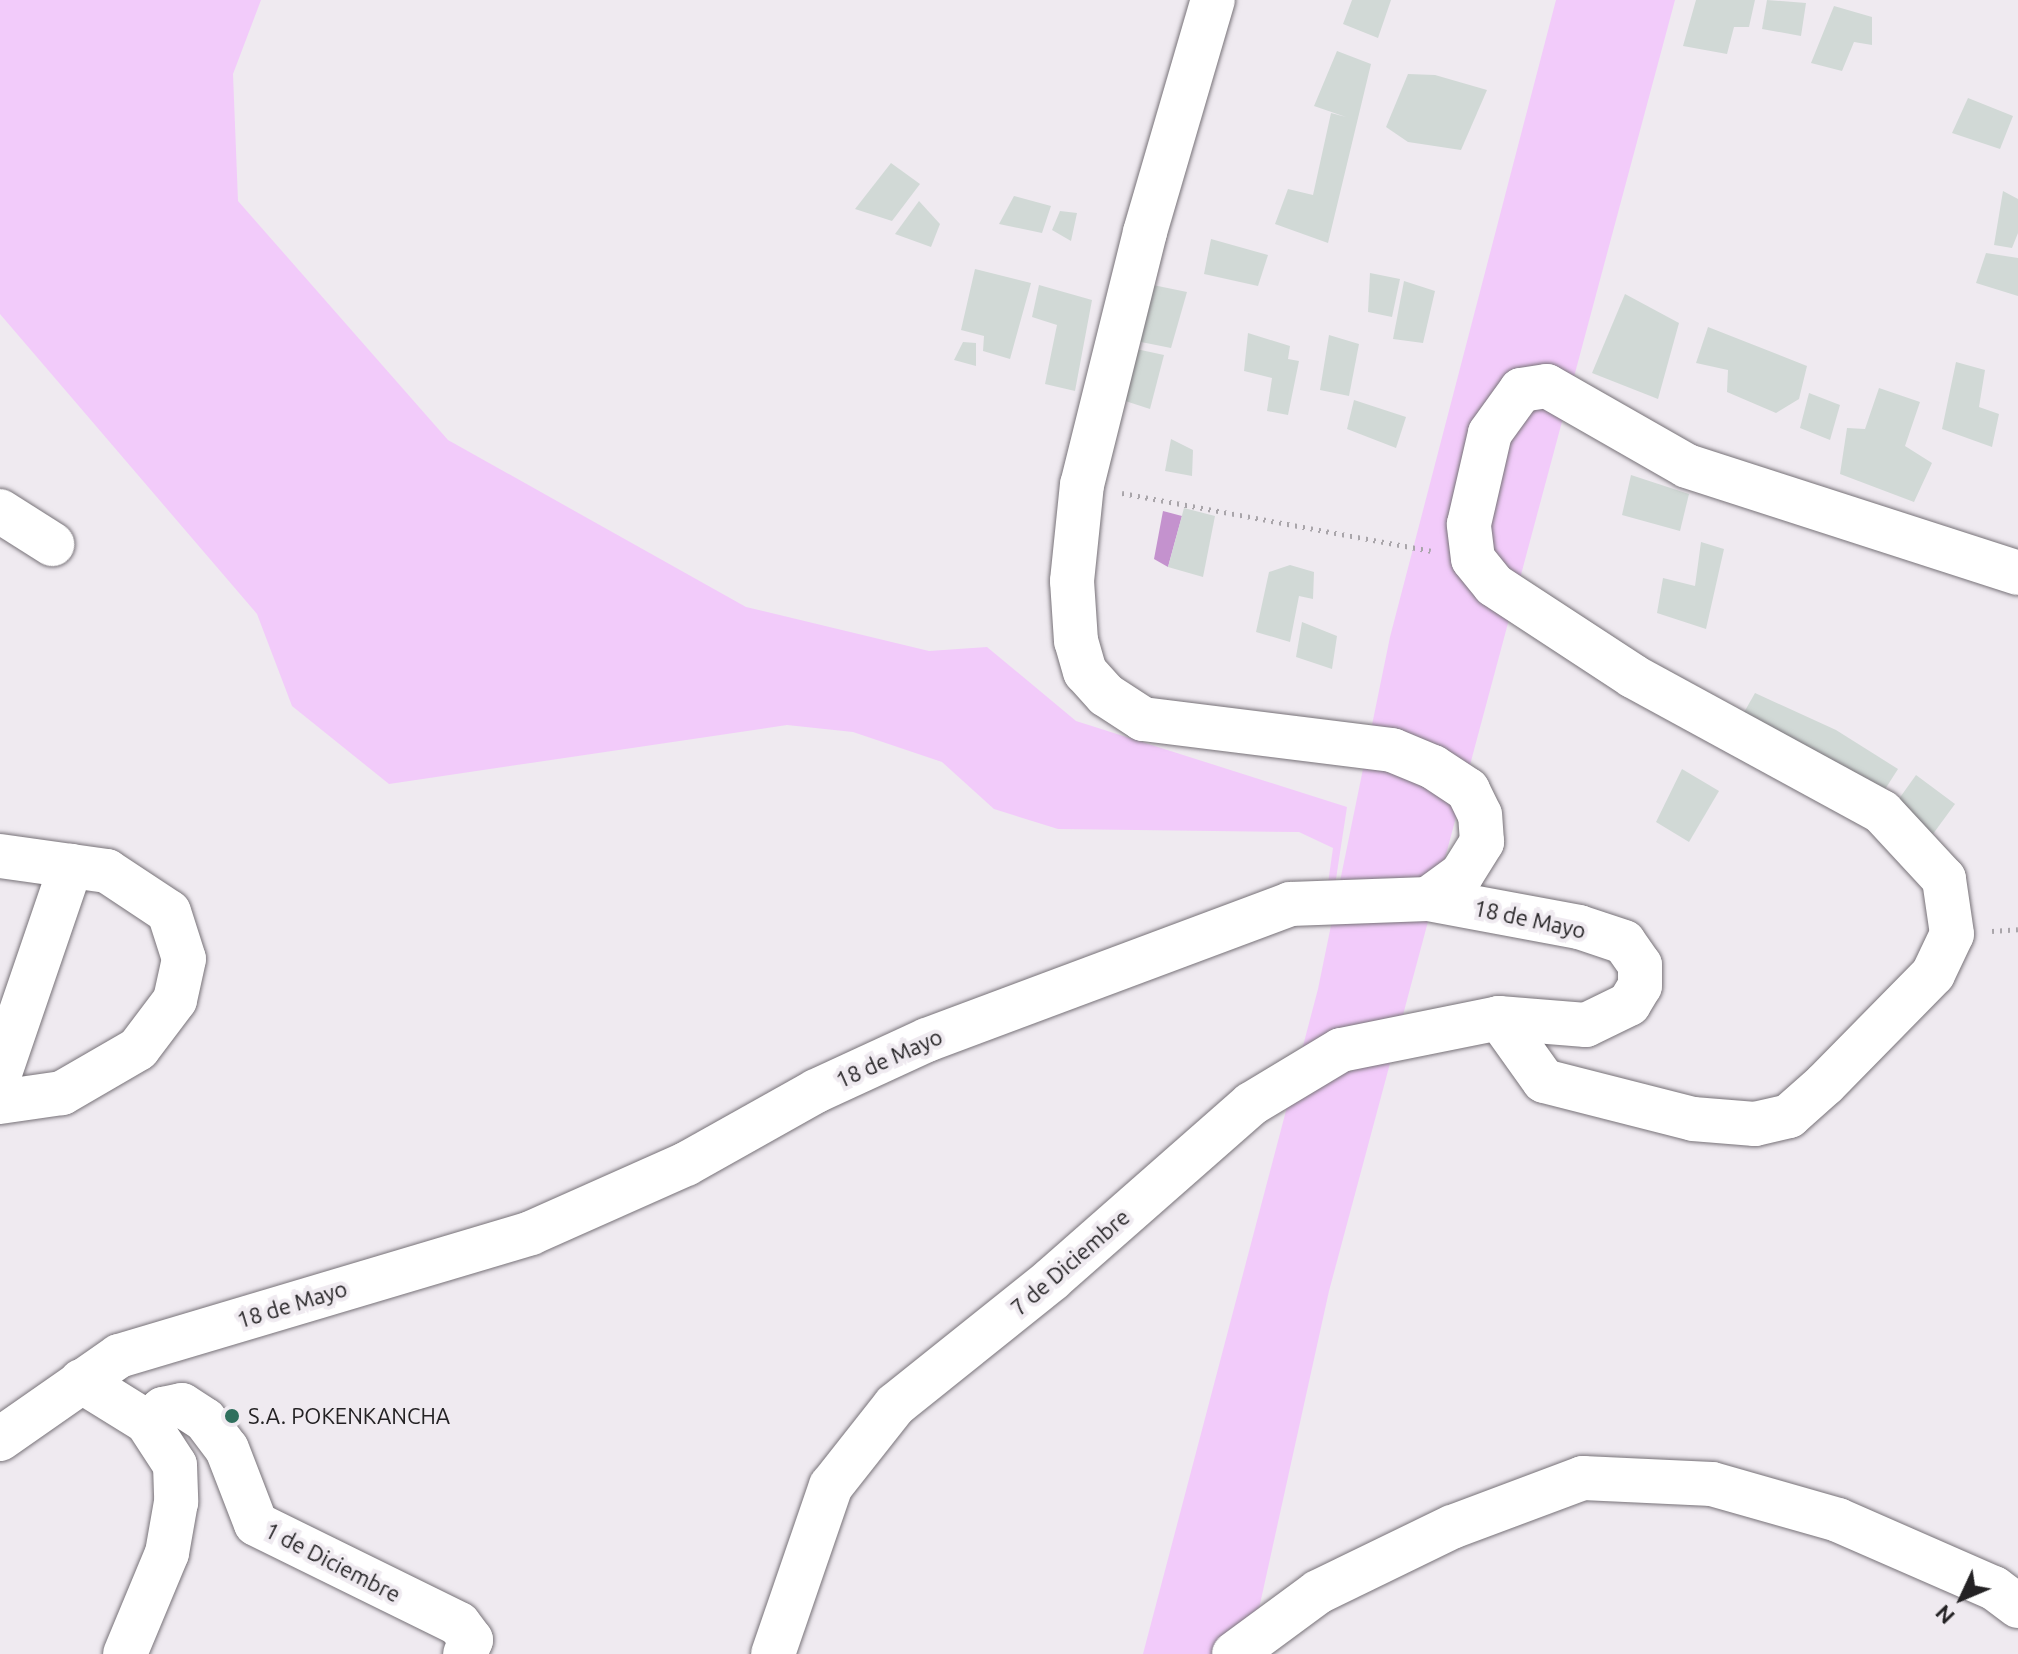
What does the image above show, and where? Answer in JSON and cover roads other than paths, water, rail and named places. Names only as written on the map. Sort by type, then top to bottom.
[{"type":"street","points":[[1213,0],[1145,232],[1082,485],[1072,581],[1076,641],[1085,672],[1106,695],[1143,719],[1392,750],[1468,790],[1480,815],[1482,842],[1462,874],[1428,899]]},
{"type":"street","points":[[1499,1018],[1544,1081],[1693,1119],[1755,1124],[1789,1116],[1825,1084],[1933,974],[1952,934],[1944,879],[1882,812],[1633,676],[1494,585],[1473,559],[1469,524],[1490,433],[1503,408],[1521,390],[1547,386],[1687,466],[2018,573]]},
{"type":"street","points":[[0,511],[52,544]]},
{"type":"street","points":[[0,856],[107,871],[169,912],[184,959],[175,1000],[138,1049],[62,1093],[0,1102]]},
{"type":"street","points":[[0,1073],[71,866]]},
{"type":"street","name":"18 de Mayo","points":[[0,1439],[93,1390],[119,1356],[531,1233],[686,1164],[816,1091],[927,1040],[1290,904],[1428,899],[1579,927],[1624,942],[1640,965],[1640,986],[1629,1004],[1608,1017],[1586,1025],[1499,1018]]},
{"type":"street","name":"7 de Diciembre","points":[[773,1654],[831,1486],[895,1405],[1052,1279],[1251,1104],[1341,1050],[1499,1018]]},
{"type":"street","points":[[93,1390],[147,1422],[175,1465],[176,1502],[167,1553],[125,1654]]},
{"type":"street","name":"1 de Diciembre","points":[[147,1422],[163,1409],[182,1405],[205,1420],[227,1449],[256,1524],[459,1624],[471,1640],[465,1654]]},
{"type":"street","points":[[1234,1654],[1318,1592],[1452,1527],[1583,1478],[1712,1484],[1838,1520],[1994,1588],[2018,1606]]},
{"type":"place","name":"S.A. POKENKANCHA","points":[[232,1416]]}]
